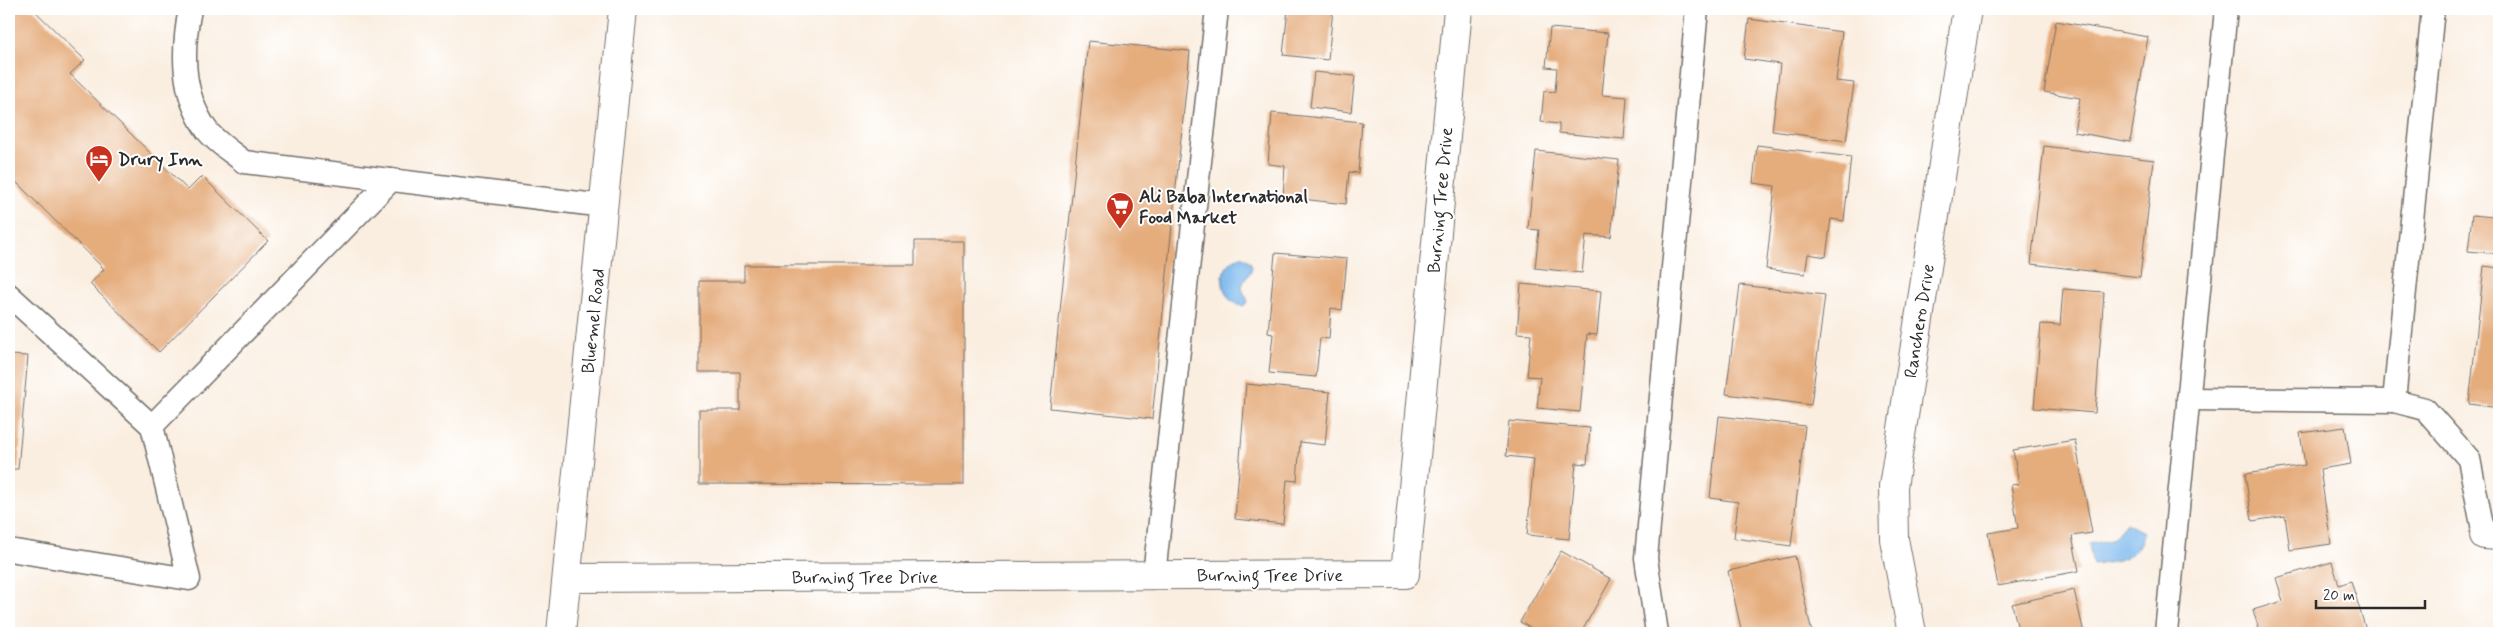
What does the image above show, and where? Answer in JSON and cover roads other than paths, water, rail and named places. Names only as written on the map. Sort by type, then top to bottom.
[{"type":"street","name":"Bluemel Road","points":[[561,633],[624,9]]},
{"type":"street","name":"Burning Tree Drive","points":[[568,578],[1405,574],[1458,9]]},
{"type":"street","name":"Ranchero Drive","points":[[1912,633],[1894,539],[1893,487],[1967,9]]},
{"type":"lane","points":[[190,9],[184,36],[186,88],[206,130],[244,162],[604,206]]},
{"type":"lane","points":[[1154,575],[1217,9]]},
{"type":"lane","points":[[1657,633],[1646,558],[1697,9]]},
{"type":"lane","points":[[2166,633],[2226,9]]},
{"type":"lane","points":[[2394,401],[2433,9]]},
{"type":"lane","points":[[152,426],[392,180]]},
{"type":"lane","points":[[9,295],[152,426],[189,579],[9,550]]},
{"type":"lane","points":[[2188,399],[2394,401],[2426,409],[2469,459],[2492,536]]},
{"type":"water","points":[[1241,256],[1248,260],[1252,268],[1242,287],[1248,302],[1243,306],[1231,301],[1224,288],[1223,281],[1225,269]]},
{"type":"water","points":[[2126,523],[2143,532],[2137,548],[2125,558],[2093,565],[2089,544],[2112,540]]},
{"type":"place","name":"Drury Inn","points":[[99,183]]},
{"type":"place","name":"Ali Baba International Food Market","points":[[1120,230]]}]
